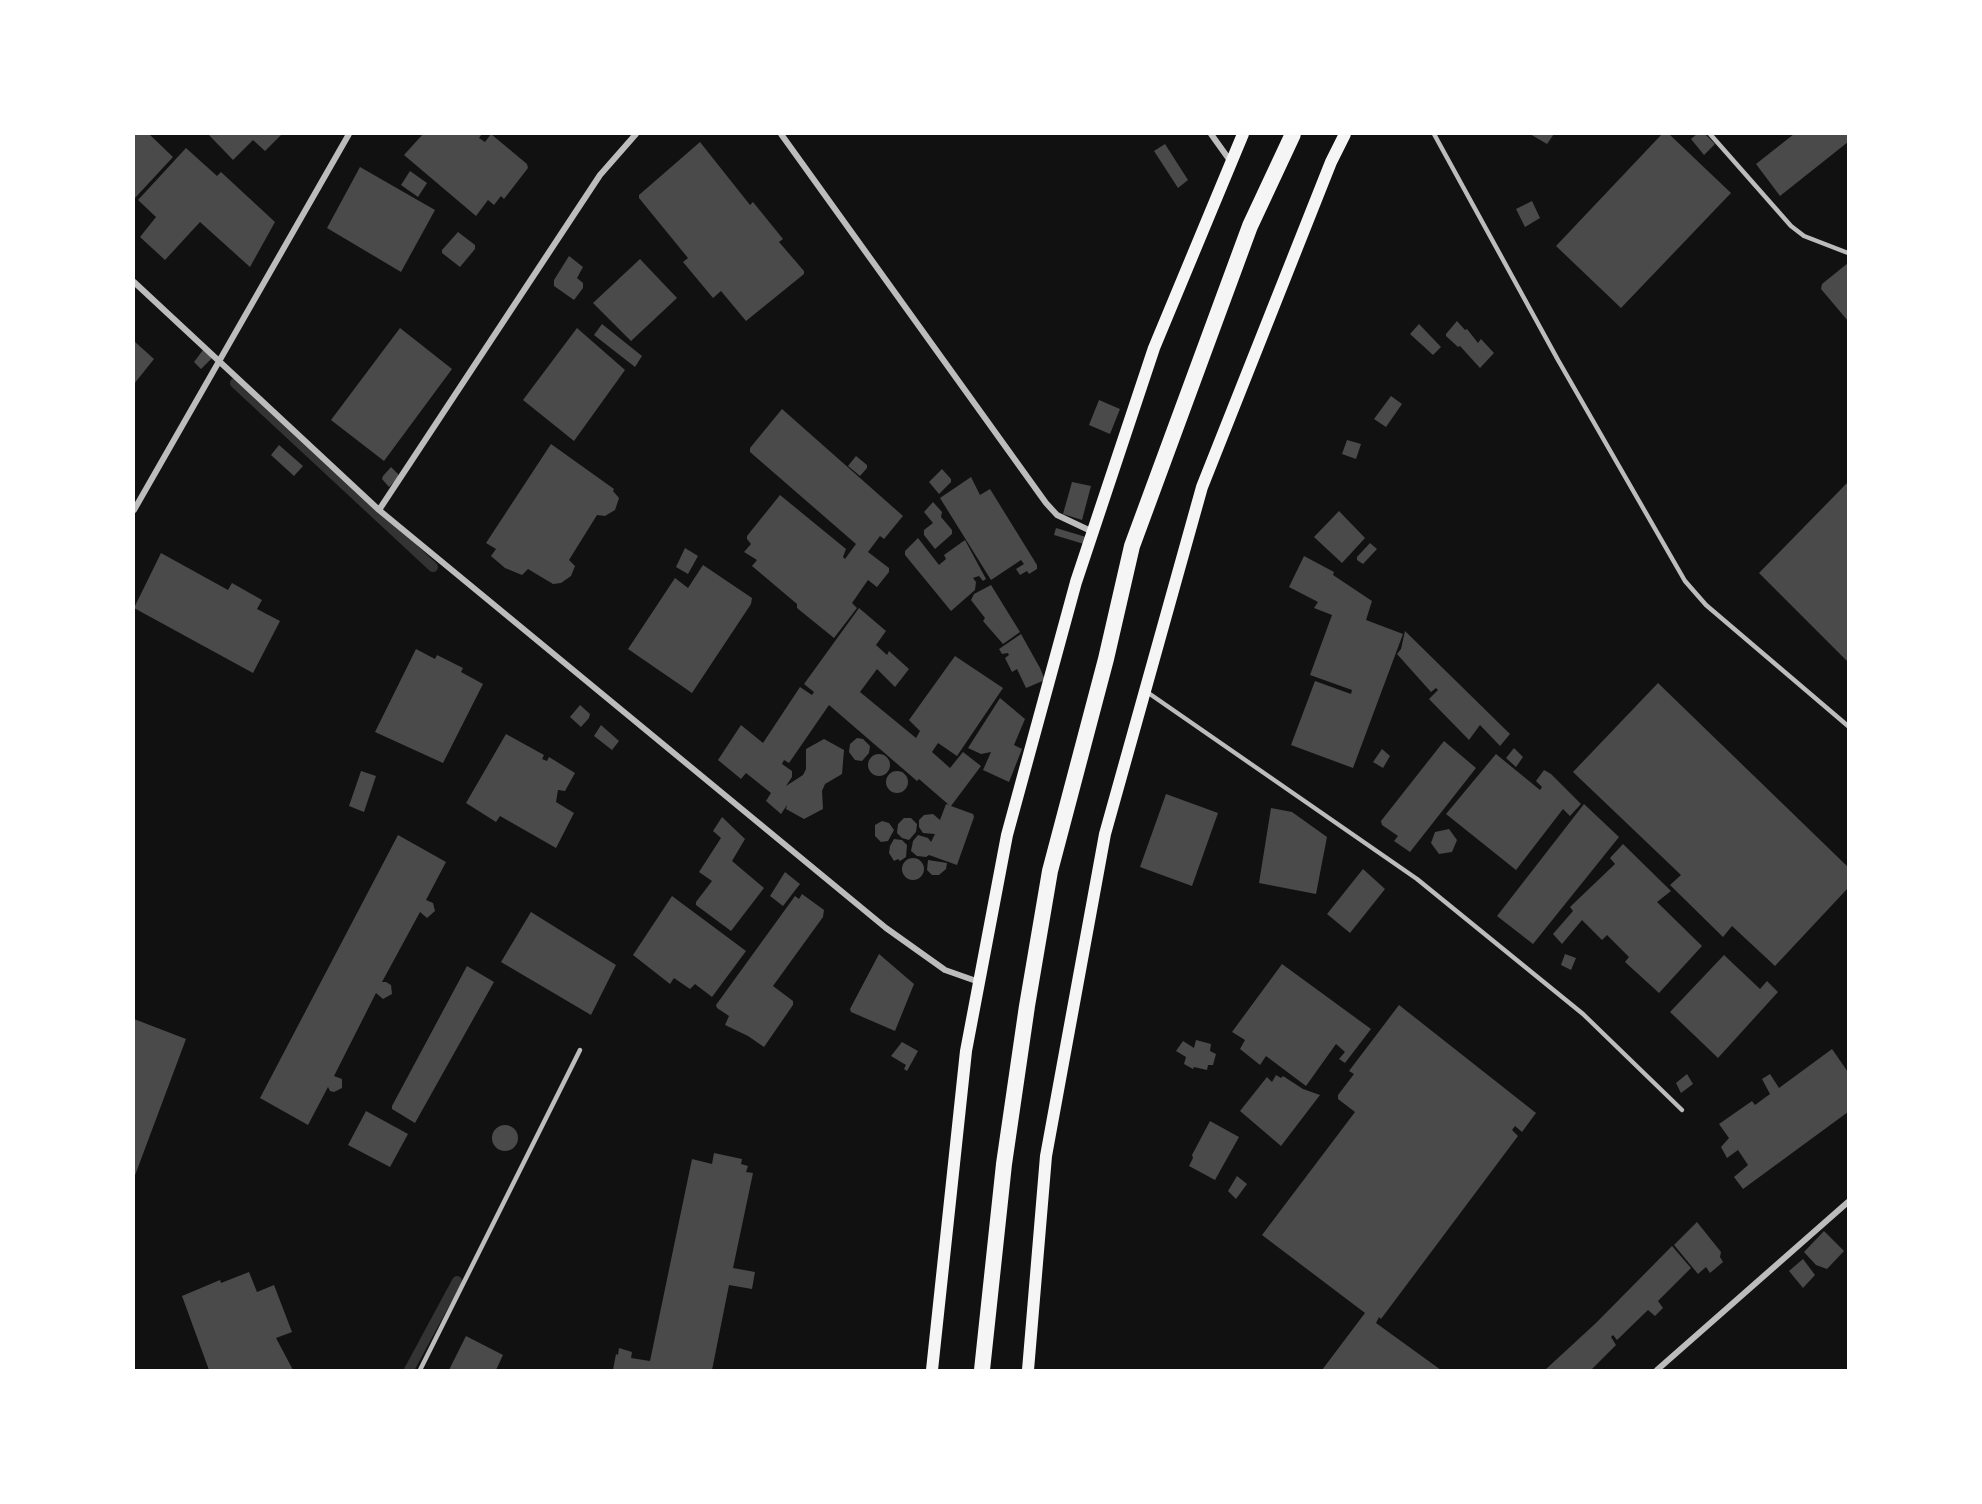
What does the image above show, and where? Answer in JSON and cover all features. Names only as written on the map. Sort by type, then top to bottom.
[{"type":"highway","points":[[982,1371],[1004,1164],[1050,871],[1106,659],[1132,546],[1250,226],[1293,134]]},
{"type":"main road","points":[[932,1371],[966,1051],[1007,835],[1076,582],[1154,348],[1243,134]]},
{"type":"main road","points":[[1028,1371],[1048,1144],[1105,834],[1202,487],[1331,162],[1346,134]]},
{"type":"street","points":[[135,506],[349,134]]},
{"type":"street","points":[[379,510],[600,175],[636,134]]},
{"type":"street","points":[[781,134],[1046,503],[1057,514],[1093,532]]},
{"type":"street","points":[[1211,134],[1231,163]]},
{"type":"street","points":[[134,282],[379,510],[886,928],[945,970],[979,982]]},
{"type":"street","points":[[1657,1371],[1848,1202]]},
{"type":"lane","points":[[1434,134],[1558,360],[1685,581],[1706,605],[1848,726]]},
{"type":"lane","points":[[1710,134],[1791,226],[1804,236],[1848,253]]},
{"type":"lane","points":[[1145,690],[1417,879],[1584,1014],[1682,1110]]},
{"type":"lane","points":[[420,1371],[580,1050]]},
{"type":"building","points":[[134,134],[149,134],[173,157],[134,199]]},
{"type":"building","points":[[208,134],[282,134],[265,151],[253,140],[233,160]]},
{"type":"building","points":[[423,134],[482,134],[479,138],[485,142],[491,134],[527,164],[528,168],[504,199],[501,196],[494,205],[488,200],[476,216],[404,155]]},
{"type":"building","points":[[1530,134],[1554,134],[1547,144]]},
{"type":"building","points":[[1662,134],[1669,134],[1731,193],[1621,308],[1556,246]]},
{"type":"building","points":[[1697,134],[1705,134],[1715,144],[1704,155],[1691,139]]},
{"type":"building","points":[[1794,134],[1848,134],[1848,142],[1780,196],[1756,164]]},
{"type":"building","points":[[700,142],[750,205],[753,202],[783,239],[779,242],[804,271],[804,274],[746,321],[721,291],[713,298],[683,262],[688,258],[639,198],[639,195]]},
{"type":"building","points":[[1165,144],[1188,180],[1178,188],[1154,151]]},
{"type":"building","points":[[186,148],[217,176],[221,172],[275,222],[250,267],[200,222],[165,260],[140,237],[156,217],[138,200]]},
{"type":"building","points":[[360,167],[435,210],[401,272],[327,228]]},
{"type":"building","points":[[410,171],[427,183],[418,197],[401,185]]},
{"type":"building","points":[[1532,201],[1540,218],[1525,227],[1516,209]]},
{"type":"building","points":[[458,232],[475,245],[475,249],[460,267],[442,253],[442,250]]},
{"type":"building","points":[[569,256],[583,267],[577,278],[583,283],[583,288],[574,300],[554,286],[554,280]]},
{"type":"building","points":[[640,259],[677,298],[631,341],[593,303]]},
{"type":"building","points":[[1848,263],[1848,321],[1821,289],[1822,284]]},
{"type":"building","points":[[1457,321],[1478,343],[1481,339],[1494,353],[1480,368],[1460,346],[1458,347],[1446,336]]},
{"type":"building","points":[[602,324],[642,356],[635,367],[594,335]]},
{"type":"building","points":[[1419,324],[1441,347],[1433,355],[1410,334]]},
{"type":"building","points":[[400,328],[452,369],[384,461],[331,420]]},
{"type":"building","points":[[577,328],[625,370],[574,441],[523,400]]},
{"type":"building","points":[[134,341],[154,359],[134,384]]},
{"type":"building","points":[[203,350],[212,358],[201,369],[194,362]]},
{"type":"building","points":[[1391,396],[1402,404],[1386,427],[1374,419]]},
{"type":"building","points":[[1099,400],[1120,409],[1110,434],[1089,425]]},
{"type":"building","points":[[782,409],[903,516],[884,539],[880,536],[868,552],[889,568],[889,572],[877,587],[868,580],[852,603],[857,608],[834,638],[797,608],[797,604],[752,566],[757,560],[744,552],[751,544],[747,536],[780,495],[846,549],[843,557],[845,559],[856,544],[750,452],[750,448]]},
{"type":"building","points":[[1347,440],[1361,444],[1356,459],[1342,454]]},
{"type":"building","points":[[551,444],[614,489],[613,491],[619,498],[615,510],[605,516],[597,515],[569,560],[575,566],[571,576],[561,583],[553,584],[528,569],[522,575],[505,568],[491,556],[496,549],[486,543]]},
{"type":"building","points":[[279,445],[303,466],[294,476],[271,455]]},
{"type":"building","points":[[856,456],[867,465],[860,476],[848,466]]},
{"type":"building","points":[[391,467],[398,474],[398,478],[389,487],[382,479]]},
{"type":"building","points":[[942,469],[951,482],[939,494],[929,482]]},
{"type":"building","points":[[971,477],[980,495],[990,489],[1037,565],[1037,569],[1029,574],[1027,571],[1020,575],[1016,569],[1024,564],[1021,560],[991,580],[940,498]]},
{"type":"building","points":[[1072,482],[1091,486],[1082,520],[1063,514]]},
{"type":"building","points":[[1848,482],[1848,662],[1759,573]]},
{"type":"building","points":[[933,502],[942,512],[941,517],[952,530],[952,534],[935,549],[924,535],[924,530],[933,523],[924,512]]},
{"type":"building","points":[[1339,511],[1365,538],[1342,563],[1314,537]]},
{"type":"building","points":[[1056,528],[1086,537],[1084,544],[1054,535]]},
{"type":"building","points":[[918,538],[939,565],[946,559],[944,555],[965,540],[986,579],[983,581],[979,576],[973,578],[976,582],[975,590],[951,611],[905,555],[905,551]]},
{"type":"building","points":[[1370,543],[1377,549],[1363,564],[1357,560],[1357,557]]},
{"type":"building","points":[[685,548],[698,556],[688,574],[676,567]]},
{"type":"building","points":[[161,553],[228,590],[232,583],[262,600],[257,609],[280,621],[253,673],[134,608]]},
{"type":"building","points":[[1304,556],[1334,572],[1333,575],[1372,601],[1366,620],[1403,634],[1353,768],[1291,745],[1315,681],[1351,694],[1352,690],[1310,675],[1332,615],[1314,608],[1318,602],[1289,587]]},
{"type":"building","points":[[703,565],[752,598],[751,604],[692,693],[628,649],[675,578],[688,588]]},
{"type":"building","points":[[991,585],[1020,632],[1003,644],[983,621],[985,618],[971,600],[974,594]]},
{"type":"building","points":[[859,608],[886,631],[876,645],[887,655],[889,651],[909,669],[895,687],[877,669],[860,692],[916,738],[920,731],[909,720],[955,656],[1003,688],[957,756],[938,743],[932,752],[950,768],[963,752],[981,766],[951,806],[973,814],[974,817],[957,865],[929,855],[917,856],[911,851],[913,841],[918,835],[928,838],[931,842],[935,834],[923,833],[919,827],[919,820],[924,815],[933,814],[940,820],[946,804],[949,805],[919,779],[917,781],[829,705],[789,763],[784,760],[782,764],[792,771],[792,777],[786,786],[803,775],[806,769],[806,749],[824,739],[844,750],[842,774],[825,784],[822,791],[823,809],[804,819],[786,809],[787,805],[781,814],[766,801],[771,793],[746,773],[741,779],[718,760],[741,725],[763,743],[800,687],[812,695],[814,692],[804,684]]},
{"type":"building","points":[[1405,631],[1510,734],[1500,746],[1480,725],[1469,740],[1429,699],[1438,690],[1436,688],[1431,692],[1397,654],[1401,649]]},
{"type":"building","points":[[1021,634],[1045,680],[1026,688],[1017,669],[1012,672],[1005,658],[1009,655],[1008,653],[1002,654],[999,649]]},
{"type":"building","points":[[416,649],[435,659],[437,655],[463,668],[461,672],[483,684],[443,763],[375,732]]},
{"type":"building","points":[[1658,683],[1848,867],[1848,888],[1775,966],[1732,926],[1723,937],[1670,885],[1681,875],[1573,772]]},
{"type":"building","points":[[1000,698],[1025,719],[1014,745],[1022,749],[1009,782],[983,770],[991,752],[981,754],[968,748]]},
{"type":"building","points":[[580,705],[590,714],[581,727],[570,717]]},
{"type":"building","points":[[601,725],[619,741],[612,750],[594,736]]},
{"type":"building","points":[[506,734],[544,755],[542,759],[547,761],[549,757],[575,773],[565,791],[558,790],[556,802],[574,813],[556,848],[500,816],[496,822],[466,803]]},
{"type":"building","points":[[857,738],[863,739],[870,746],[869,753],[862,761],[855,760],[849,752],[850,744]]},
{"type":"building","points":[[1444,741],[1476,768],[1410,852],[1394,841],[1398,836],[1382,825],[1381,821]]},
{"type":"building","points":[[1514,748],[1523,757],[1516,767],[1506,758]]},
{"type":"building","points":[[1382,749],[1390,756],[1383,768],[1373,762]]},
{"type":"building","points":[[879,754],[889,761],[890,765],[883,775],[879,776],[869,769],[868,765],[875,755]]},
{"type":"building","points":[[1496,754],[1540,790],[1542,787],[1536,781],[1544,770],[1551,774],[1581,804],[1570,816],[1563,809],[1516,870],[1446,814]]},
{"type":"building","points":[[361,771],[376,776],[364,812],[349,806]]},
{"type":"building","points":[[897,771],[907,778],[908,782],[901,792],[897,793],[887,786],[886,782],[893,772]]},
{"type":"building","points":[[1166,794],[1218,813],[1192,886],[1140,867]]},
{"type":"building","points":[[1584,804],[1619,837],[1533,944],[1497,916]]},
{"type":"building","points":[[1271,808],[1292,812],[1327,837],[1316,894],[1259,883]]},
{"type":"building","points":[[722,817],[745,839],[732,861],[764,888],[731,931],[696,905],[712,881],[699,872],[721,838],[713,831]]},
{"type":"building","points":[[904,818],[911,818],[917,824],[916,832],[909,840],[897,833],[898,824]]},
{"type":"building","points":[[882,821],[889,823],[894,830],[888,841],[881,842],[875,836],[875,825]]},
{"type":"building","points":[[1449,829],[1457,840],[1452,852],[1439,854],[1431,843],[1435,832]]},
{"type":"building","points":[[398,835],[446,862],[426,900],[433,903],[435,911],[427,918],[420,912],[382,982],[391,985],[392,994],[383,999],[376,993],[334,1076],[342,1079],[342,1088],[334,1092],[328,1087],[308,1125],[260,1098]]},
{"type":"building","points":[[894,839],[902,840],[907,845],[906,857],[900,861],[898,859],[894,861],[889,853]]},
{"type":"building","points":[[1623,844],[1671,891],[1657,902],[1702,946],[1659,993],[1625,962],[1629,957],[1607,935],[1602,940],[1582,920],[1562,944],[1553,934],[1573,911],[1570,907],[1615,864],[1610,858]]},
{"type":"building","points":[[913,858],[923,865],[924,869],[917,879],[913,880],[903,873],[902,869],[909,859]]},
{"type":"building","points":[[928,860],[947,863],[946,869],[939,875],[932,875],[927,870]]},
{"type":"building","points":[[1363,869],[1385,889],[1350,933],[1327,914]]},
{"type":"building","points":[[785,872],[800,884],[783,906],[770,896]]},
{"type":"building","points":[[802,894],[824,910],[823,917],[773,986],[793,1001],[793,1005],[764,1047],[725,1025],[729,1016],[716,1005],[795,896],[799,899]]},
{"type":"building","points":[[672,896],[746,951],[712,997],[695,984],[690,989],[674,978],[670,984],[633,955]]},
{"type":"building","points":[[531,912],[616,965],[591,1015],[501,962]]},
{"type":"building","points":[[879,954],[914,984],[895,1031],[851,1012],[850,1009]]},
{"type":"building","points":[[1565,954],[1576,958],[1571,970],[1561,965]]},
{"type":"building","points":[[1724,955],[1760,989],[1767,981],[1778,992],[1718,1058],[1670,1012]]},
{"type":"building","points":[[1282,964],[1371,1029],[1345,1063],[1339,1059],[1345,1052],[1336,1044],[1306,1086],[1266,1056],[1260,1065],[1240,1049],[1245,1040],[1232,1032]]},
{"type":"building","points":[[467,966],[494,982],[415,1123],[392,1109],[392,1106]]},
{"type":"building","points":[[1399,1005],[1536,1113],[1522,1132],[1515,1126],[1512,1130],[1518,1136],[1376,1323],[1441,1370],[1322,1370],[1365,1313],[1262,1235],[1355,1112],[1338,1099],[1338,1095],[1354,1074],[1349,1071]]},
{"type":"building","points":[[134,1019],[186,1039],[134,1178]]},
{"type":"building","points":[[1196,1040],[1211,1044],[1210,1051],[1216,1054],[1213,1065],[1208,1065],[1207,1070],[1194,1067],[1193,1069],[1184,1064],[1186,1057],[1176,1051],[1183,1041],[1194,1048]]},
{"type":"building","points":[[902,1042],[918,1051],[907,1071],[904,1069],[906,1065],[891,1056]]},
{"type":"building","points":[[1832,1049],[1848,1072],[1848,1112],[1743,1189],[1734,1177],[1748,1165],[1738,1150],[1727,1158],[1721,1147],[1729,1138],[1719,1124],[1752,1101],[1755,1105],[1770,1094],[1762,1079],[1770,1074],[1779,1088]]},
{"type":"building","points":[[1687,1074],[1693,1084],[1681,1093],[1676,1083]]},
{"type":"building","points":[[1276,1075],[1281,1078],[1283,1076],[1303,1089],[1320,1095],[1281,1146],[1240,1111],[1267,1077],[1272,1082]]},
{"type":"building","points":[[366,1111],[408,1134],[390,1167],[348,1145]]},
{"type":"building","points":[[1210,1121],[1239,1137],[1215,1180],[1189,1166],[1192,1155]]},
{"type":"building","points":[[505,1125],[514,1129],[518,1138],[514,1147],[505,1151],[496,1147],[492,1138],[496,1129]]},
{"type":"building","points":[[714,1153],[742,1159],[741,1164],[748,1166],[746,1172],[753,1173],[733,1268],[755,1272],[752,1289],[729,1285],[712,1370],[613,1370],[619,1348],[632,1352],[631,1358],[650,1361],[692,1159],[712,1164]]},
{"type":"building","points":[[1237,1176],[1247,1184],[1236,1199],[1228,1191]]},
{"type":"building","points":[[1697,1222],[1721,1252],[1720,1257],[1723,1262],[1710,1273],[1706,1267],[1698,1274],[1674,1245]]},
{"type":"building","points":[[1824,1231],[1844,1251],[1827,1269],[1816,1265],[1804,1252]]},
{"type":"building","points":[[1672,1246],[1691,1268],[1658,1301],[1663,1308],[1655,1316],[1648,1310],[1617,1340],[1613,1335],[1611,1337],[1616,1345],[1591,1370],[1545,1370],[1597,1322]]},
{"type":"building","points":[[1803,1259],[1815,1275],[1803,1288],[1789,1271]]},
{"type":"building","points":[[249,1272],[257,1292],[274,1285],[292,1332],[276,1338],[293,1370],[209,1370],[182,1296],[220,1280],[221,1283]]},
{"type":"building","points":[[466,1336],[503,1355],[496,1370],[449,1370]]},
{"type":"waterway","points":[[235,383],[433,567]]},
{"type":"waterway","points":[[409,1370],[457,1281]]}]
